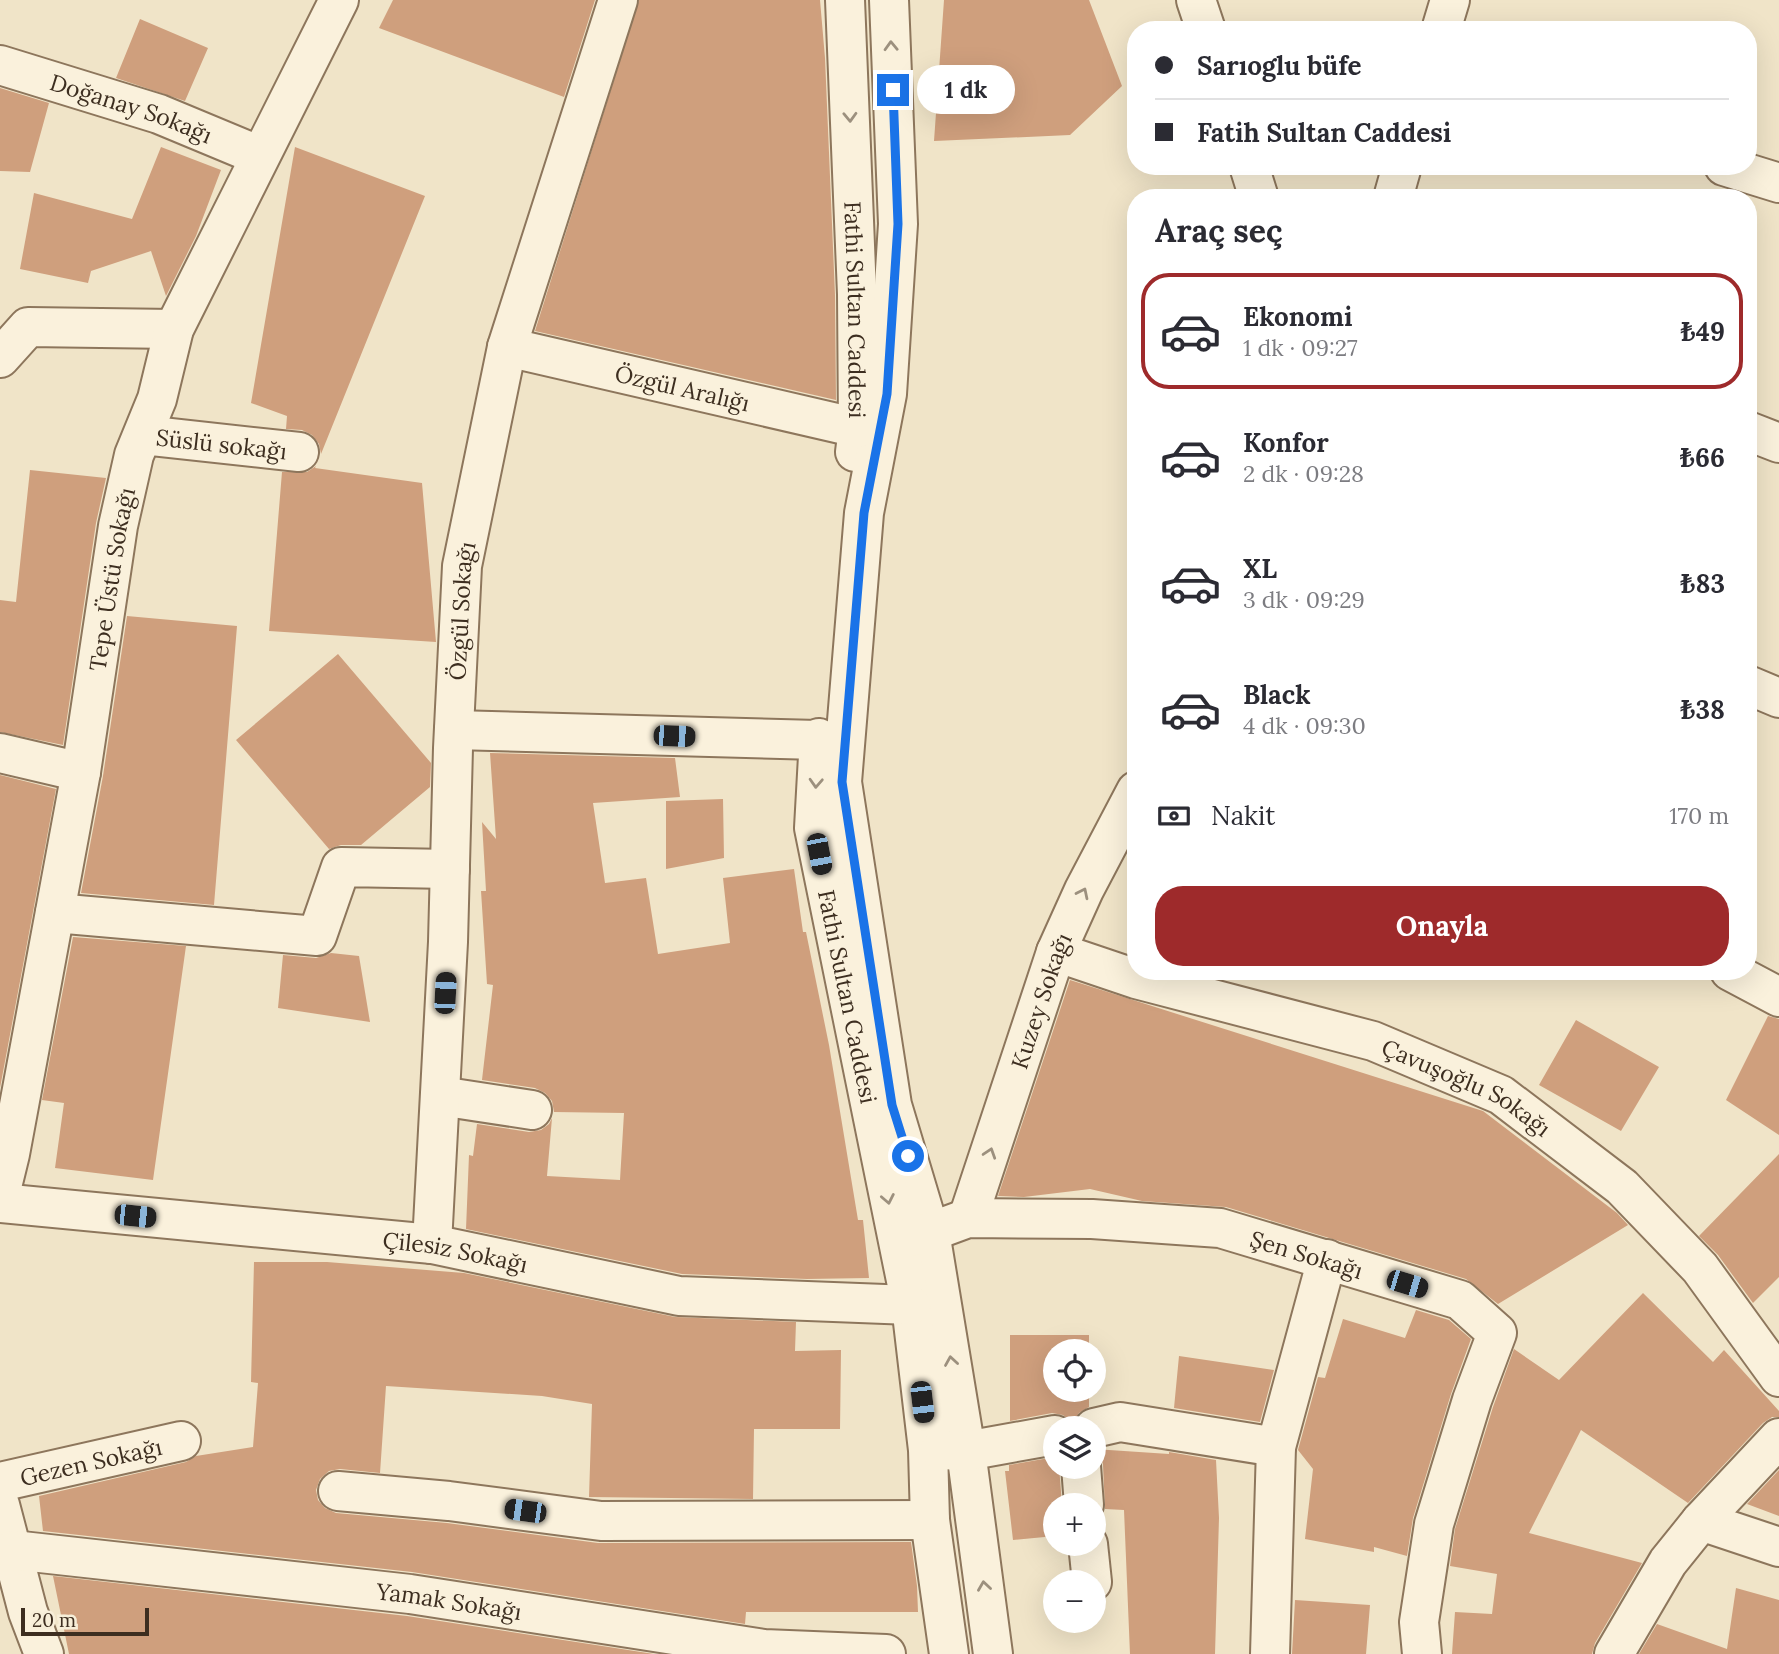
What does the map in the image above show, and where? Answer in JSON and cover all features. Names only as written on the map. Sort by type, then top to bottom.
[{"type":"street","name":"Tepe Üstü Sokağı","points":[[0,1195],[5,1149],[55,913],[118,526],[134,455],[157,398],[174,329],[339,0]]},
{"type":"street","name":"Özgül Sokağı","points":[[432,1244],[462,566],[507,346],[618,0]]},
{"type":"street","name":"Fathi Sultan Caddesi","points":[[845,0],[857,294],[858,428],[818,740],[814,828],[913,1236],[911,1305],[928,1450],[930,1520],[949,1654]]},
{"type":"street","points":[[889,0],[898,224],[887,394],[864,513],[842,782],[913,1236],[966,1451],[993,1654]]},
{"type":"street","points":[[1196,0],[1203,21]]},
{"type":"street","points":[[1444,21],[1450,0]]},
{"type":"street","name":"Doğanay Sokağı","points":[[0,65],[159,114],[260,156]]},
{"type":"street","points":[[1753,175],[1779,183]]},
{"type":"street","points":[[0,358],[28,327],[174,329]]},
{"type":"street","name":"Özgül Aralığı","points":[[507,346],[858,428]]},
{"type":"street","points":[[1757,434],[1779,443]]},
{"type":"street","name":"Süslü sokağı","points":[[142,435],[299,452]]},
{"type":"street","points":[[1757,689],[1779,698]]},
{"type":"street","points":[[454,730],[818,740]]},
{"type":"street","points":[[0,753],[80,772]]},
{"type":"street","name":"Kuzey Sokağı","points":[[968,1218],[1055,952],[1127,808]]},
{"type":"street","points":[[55,913],[317,936],[341,867],[450,869]]},
{"type":"street","name":"Çavuşoğlu Sokağı","points":[[1055,952],[1127,976]]},
{"type":"street","name":"Çavuşoğlu Sokağı","points":[[1140,980],[1373,1041],[1501,1096],[1622,1187],[1700,1268],[1779,1377]]},
{"type":"street","points":[[1747,980],[1779,997]]},
{"type":"street","points":[[440,1096],[532,1110]]},
{"type":"street","name":"Çilesiz Sokağı","points":[[0,1203],[432,1244],[679,1296],[911,1305]]},
{"type":"street","name":"Şen Sokağı","points":[[913,1236],[968,1218],[1092,1219],[1220,1228],[1460,1300],[1497,1333],[1472,1400],[1434,1524],[1419,1622],[1422,1654]]},
{"type":"street","points":[[1270,1654],[1276,1447],[1327,1259]]},
{"type":"street","points":[[1106,1425],[1120,1422],[1276,1447]]},
{"type":"street","points":[[928,1450],[966,1451],[1043,1437]]},
{"type":"street","points":[[1614,1654],[1668,1562],[1701,1521],[1779,1438]]},
{"type":"street","name":"Gezen Sokağı","points":[[0,1482],[181,1441]]},
{"type":"street","points":[[338,1491],[449,1501],[601,1521],[930,1520]]},
{"type":"street","points":[[0,1505],[28,1612],[44,1654]]},
{"type":"street","points":[[1701,1521],[1779,1547]]},
{"type":"street","name":"Yamak Sokağı","points":[[13,1550],[410,1594],[764,1652],[886,1654]]},
{"type":"building","points":[[393,0],[595,0],[564,97],[379,28]]},
{"type":"building","points":[[639,0],[820,0],[835,295],[836,400],[535,331]]},
{"type":"building","points":[[944,0],[1089,0],[1122,86],[1070,135],[934,141]]},
{"type":"building","points":[[140,19],[208,48],[185,101],[116,78]]},
{"type":"building","points":[[0,88],[49,103],[30,172],[0,171]]},
{"type":"building","points":[[161,147],[221,170],[196,236],[166,296],[151,251],[91,271],[88,283],[20,269],[34,193],[132,219]]},
{"type":"building","points":[[295,147],[425,196],[321,454],[319,444],[312,435],[302,430],[286,429],[287,416],[251,403]]},
{"type":"building","points":[[316,466],[315,468],[422,483],[436,642],[269,631],[282,472],[307,472]]},
{"type":"building","points":[[30,470],[106,478],[96,523],[63,745],[0,732],[0,600],[16,602]]},
{"type":"building","points":[[127,616],[237,626],[214,905],[81,893],[103,776]]},
{"type":"building","points":[[338,654],[431,763],[430,787],[361,845],[341,845],[329,849],[236,740]]},
{"type":"building","points":[[490,753],[675,758],[680,797],[593,803],[605,883],[646,878],[658,954],[730,943],[723,878],[794,869],[803,932],[806,932],[829,1045],[858,1220],[863,1220],[869,1278],[807,1279],[682,1274],[466,1229],[469,1155],[473,1156],[477,1124],[529,1132],[541,1130],[552,1118],[547,1176],[620,1180],[624,1113],[554,1112],[552,1101],[545,1093],[535,1088],[482,1080],[493,985],[487,984],[481,891],[486,891],[482,822],[496,839]]},
{"type":"building","points":[[0,775],[56,789],[0,1088]]},
{"type":"building","points":[[723,799],[724,858],[666,869],[666,801]]},
{"type":"building","points":[[73,937],[186,946],[153,1180],[55,1168],[64,1103],[42,1100]]},
{"type":"building","points":[[331,953],[359,956],[370,1022],[278,1008],[283,955],[316,958]]},
{"type":"building","points":[[1070,980],[1483,1111],[1617,1213],[1628,1225],[1498,1304],[1466,1279],[1226,1207],[1142,1201],[1090,1189],[1024,1197],[998,1196]]},
{"type":"building","points":[[1768,1016],[1779,1019],[1779,1135],[1726,1100]]},
{"type":"building","points":[[1576,1020],[1659,1067],[1621,1131],[1539,1085]]},
{"type":"building","points":[[1779,1154],[1779,1277],[1753,1303],[1718,1255],[1699,1236]]},
{"type":"building","points":[[254,1262],[327,1262],[464,1273],[675,1317],[796,1322],[795,1351],[841,1350],[840,1429],[754,1429],[753,1499],[589,1497],[592,1404],[542,1396],[386,1386],[380,1473],[340,1469],[329,1471],[320,1479],[316,1490],[318,1500],[325,1508],[336,1513],[447,1523],[598,1543],[911,1542],[918,1612],[746,1612],[745,1624],[412,1572],[43,1531],[39,1496],[186,1462],[196,1456],[253,1447],[258,1383],[251,1382]]},
{"type":"building","points":[[1643,1293],[1713,1362],[1724,1350],[1779,1411],[1779,1417],[1772,1417],[1763,1423],[1688,1503],[1581,1430],[1529,1533],[1642,1563],[1595,1643],[1592,1654],[1452,1654],[1455,1612],[1492,1614],[1497,1574],[1450,1566],[1455,1529],[1514,1349],[1559,1380]]},
{"type":"building","points":[[1416,1310],[1449,1320],[1471,1339],[1413,1518],[1407,1556],[1374,1547],[1374,1552],[1305,1539],[1313,1469],[1298,1450],[1318,1377],[1325,1378],[1343,1319],[1405,1338]]},
{"type":"building","points":[[1010,1335],[1089,1335],[1089,1339],[1043,1339],[1043,1402],[1089,1402],[1089,1407],[1077,1416],[1052,1413],[1010,1421]]},
{"type":"building","points":[[1179,1356],[1274,1370],[1260,1422],[1174,1408]]},
{"type":"building","points":[[1106,1450],[1169,1452],[1216,1460],[1219,1518],[1215,1654],[1130,1654],[1124,1510],[1106,1509]]},
{"type":"building","points":[[1043,1459],[1043,1479],[1060,1479],[1061,1493],[1043,1493],[1043,1537],[1013,1540],[1005,1471],[1009,1471],[1009,1465]]},
{"type":"building","points":[[1779,1470],[1779,1516],[1747,1504]]},
{"type":"building","points":[[53,1576],[407,1616],[654,1654],[69,1654]]},
{"type":"building","points":[[1736,1588],[1779,1600],[1779,1654],[1639,1654],[1657,1624],[1727,1649]]},
{"type":"building","points":[[1295,1600],[1370,1605],[1366,1654],[1292,1654]]},
{"type":"route","points":[[893,90],[898,224],[887,394],[864,513],[842,782],[892,1105],[908,1156]]}]
